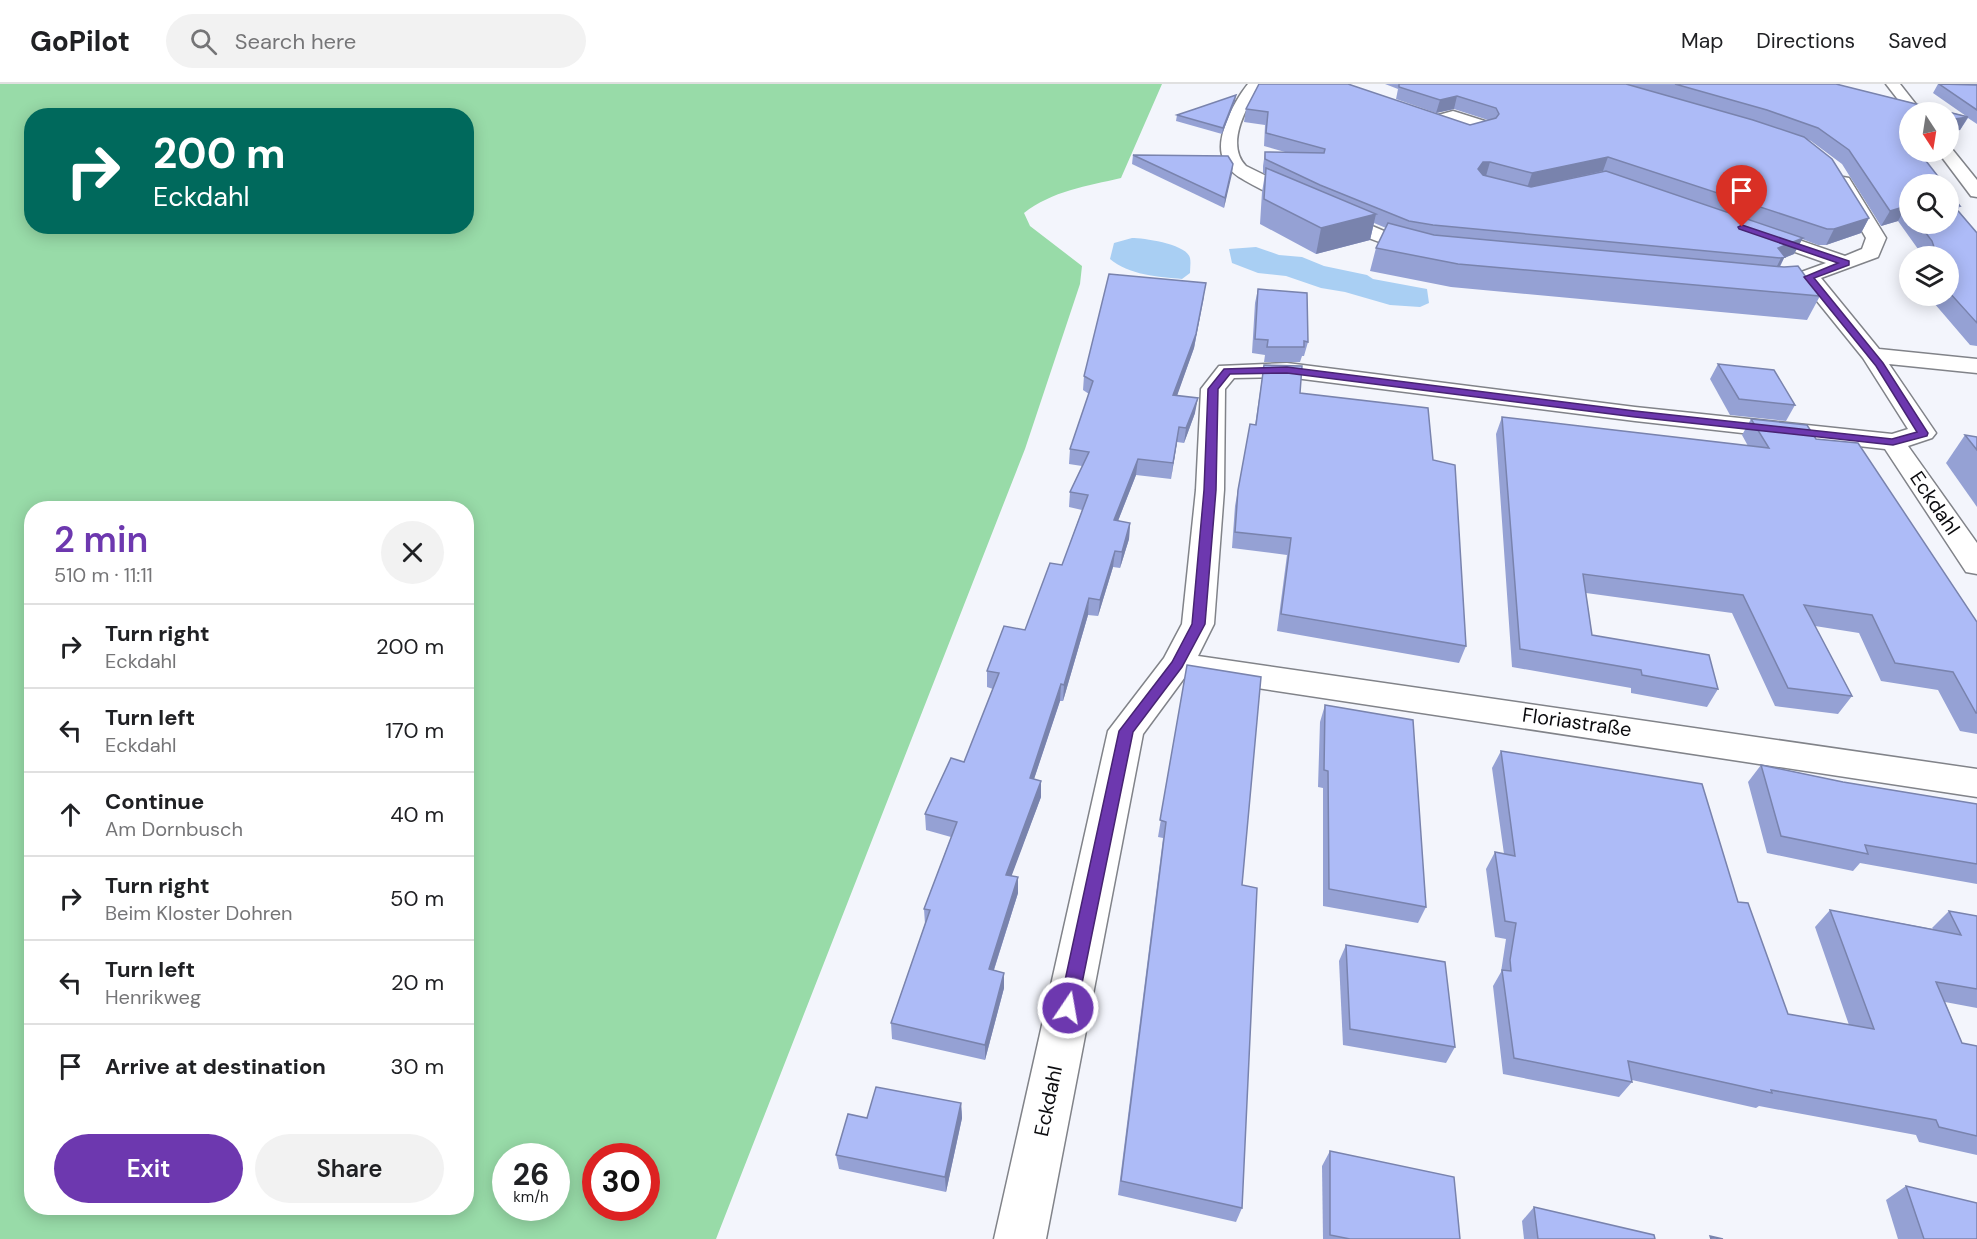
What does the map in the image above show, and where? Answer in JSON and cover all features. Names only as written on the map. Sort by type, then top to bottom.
[{"type":"street","points":[[1255,84],[1245,96],[1235,119],[1231,147],[1230,156],[1244,173],[1318,209],[1397,242],[1438,250]]},
{"type":"street","points":[[1893,84],[1907,102]]},
{"type":"street","points":[[1430,119],[1453,116],[1485,126],[1467,131]]},
{"type":"street","points":[[1954,162],[1977,192]]},
{"type":"street","points":[[1742,280],[1773,282],[1809,277],[1870,253],[1876,238],[1834,169]]},
{"type":"street","points":[[1742,227],[1846,263]]},
{"type":"street","points":[[1809,277],[1872,355],[1977,366]]},
{"type":"street","name":"Eckdahl","points":[[1020,1239],[1126,731],[1177,664],[1198,624],[1210,490],[1213,389],[1227,371],[1287,370],[1623,413],[1893,442],[1923,433],[1872,355]]},
{"type":"street","name":"Eckdahl","points":[[1893,442],[1977,565]]},
{"type":"street","name":"Floriastraße","points":[[1177,664],[1977,783]]},
{"type":"green space","points":[[0,84],[1162,84],[1121,178],[1058,194],[1024,213],[1030,226],[1082,266],[1080,284],[1025,449],[716,1239],[0,1239]]},
{"type":"water","points":[[1132,238],[1164,243],[1181,249],[1190,258],[1190,273],[1182,279],[1154,276],[1126,269],[1110,259],[1114,243]]},
{"type":"water","points":[[1256,247],[1279,255],[1302,257],[1324,266],[1367,275],[1373,279],[1427,289],[1429,303],[1420,307],[1390,305],[1345,292],[1321,288],[1286,276],[1258,273],[1232,263],[1229,249]]},
{"type":"building","points":[[1259,84],[1348,84],[1470,125],[1496,118],[1499,114],[1496,108],[1457,96],[1440,100],[1399,87],[1399,84],[1626,84],[1804,137],[1832,159],[1869,218],[1827,229],[1608,157],[1532,173],[1490,162],[1483,162],[1478,169],[1483,175],[1531,187],[1606,171],[1803,238],[1778,248],[1785,257],[1781,258],[1409,221],[1320,185],[1265,159],[1265,152],[1324,153],[1325,149],[1266,133],[1268,112],[1246,109]]},
{"type":"building","points":[[1675,84],[1836,84],[1908,102],[1899,102],[1899,162],[1927,162],[1936,174],[1899,174],[1899,208],[1890,211],[1849,150],[1818,128],[1767,110]]},
{"type":"building","points":[[1939,84],[1977,85],[1977,110]]},
{"type":"building","points":[[1236,95],[1223,128],[1177,115],[1195,109]]},
{"type":"building","points":[[1133,155],[1228,156],[1233,164],[1225,198]]},
{"type":"building","points":[[1266,168],[1376,214],[1321,228],[1264,199]]},
{"type":"building","points":[[1959,212],[1977,233],[1977,323],[1959,303],[1959,246],[1934,246],[1927,234],[1959,234]]},
{"type":"building","points":[[1388,223],[1434,235],[1784,267],[1798,266],[1820,296],[1458,264],[1376,248]]},
{"type":"building","points":[[1109,274],[1206,283],[1196,334],[1173,395],[1198,398],[1186,428],[1179,427],[1173,463],[1138,459],[1114,520],[1130,523],[1122,552],[1115,551],[1100,600],[1089,598],[1064,685],[1061,684],[1030,778],[1041,781],[1006,875],[1018,877],[989,969],[1004,973],[985,1045],[891,1023],[930,910],[924,909],[957,822],[925,814],[951,758],[964,762],[999,673],[987,671],[1004,626],[1025,630],[1050,563],[1062,565],[1088,495],[1070,492],[1089,452],[1070,449],[1093,381],[1084,376]]},
{"type":"building","points":[[1258,289],[1307,293],[1308,342],[1304,341],[1304,347],[1267,347],[1268,340],[1255,339]]},
{"type":"building","points":[[1718,364],[1774,370],[1795,405],[1739,399]]},
{"type":"building","points":[[1264,365],[1302,366],[1300,393],[1428,408],[1433,460],[1455,465],[1466,646],[1281,614],[1291,538],[1235,532],[1238,490],[1250,424],[1256,425]]},
{"type":"building","points":[[1502,417],[1769,448],[1751,419],[1807,425],[1816,439],[1858,443],[1977,622],[1977,713],[1953,672],[1895,663],[1872,615],[1804,605],[1852,696],[1788,688],[1743,595],[1583,574],[1592,635],[1709,655],[1718,689],[1642,675],[1641,670],[1520,649]]},
{"type":"building","points":[[1965,435],[1977,437],[1977,450]]},
{"type":"building","points":[[1187,665],[1261,677],[1242,885],[1257,888],[1242,1208],[1121,1181],[1166,822],[1160,820]]},
{"type":"building","points":[[1325,705],[1413,720],[1426,907],[1329,889],[1328,771],[1324,770]]},
{"type":"building","points":[[1501,751],[1702,784],[1738,902],[1748,903],[1788,1014],[1874,1029],[1830,910],[1961,935],[1949,911],[1977,916],[1977,989],[1936,982],[1962,1043],[1977,1046],[1977,1136],[1939,1127],[1936,1120],[1771,1090],[1772,1093],[1628,1061],[1632,1082],[1514,1058],[1502,970],[1511,971],[1510,960],[1516,923],[1505,921],[1495,852],[1515,856]]},
{"type":"building","points":[[1761,765],[1843,782],[1977,804],[1977,864],[1865,845],[1868,854],[1781,836]]},
{"type":"building","points":[[1346,945],[1445,962],[1455,1047],[1350,1029]]},
{"type":"building","points":[[876,1087],[961,1103],[945,1177],[836,1155],[848,1114],[867,1118]]},
{"type":"building","points":[[1330,1151],[1454,1177],[1460,1239],[1350,1239],[1330,1235]]},
{"type":"building","points":[[1906,1186],[1977,1203],[1977,1239],[1924,1239]]},
{"type":"building","points":[[1534,1207],[1654,1235],[1655,1239],[1538,1239]]},
{"type":"route","points":[[1068,1008],[1126,731],[1177,664],[1198,624],[1210,490],[1213,389],[1227,371],[1287,370],[1635,414],[1893,442],[1923,433],[1880,365],[1809,277],[1846,263],[1742,227]]}]
